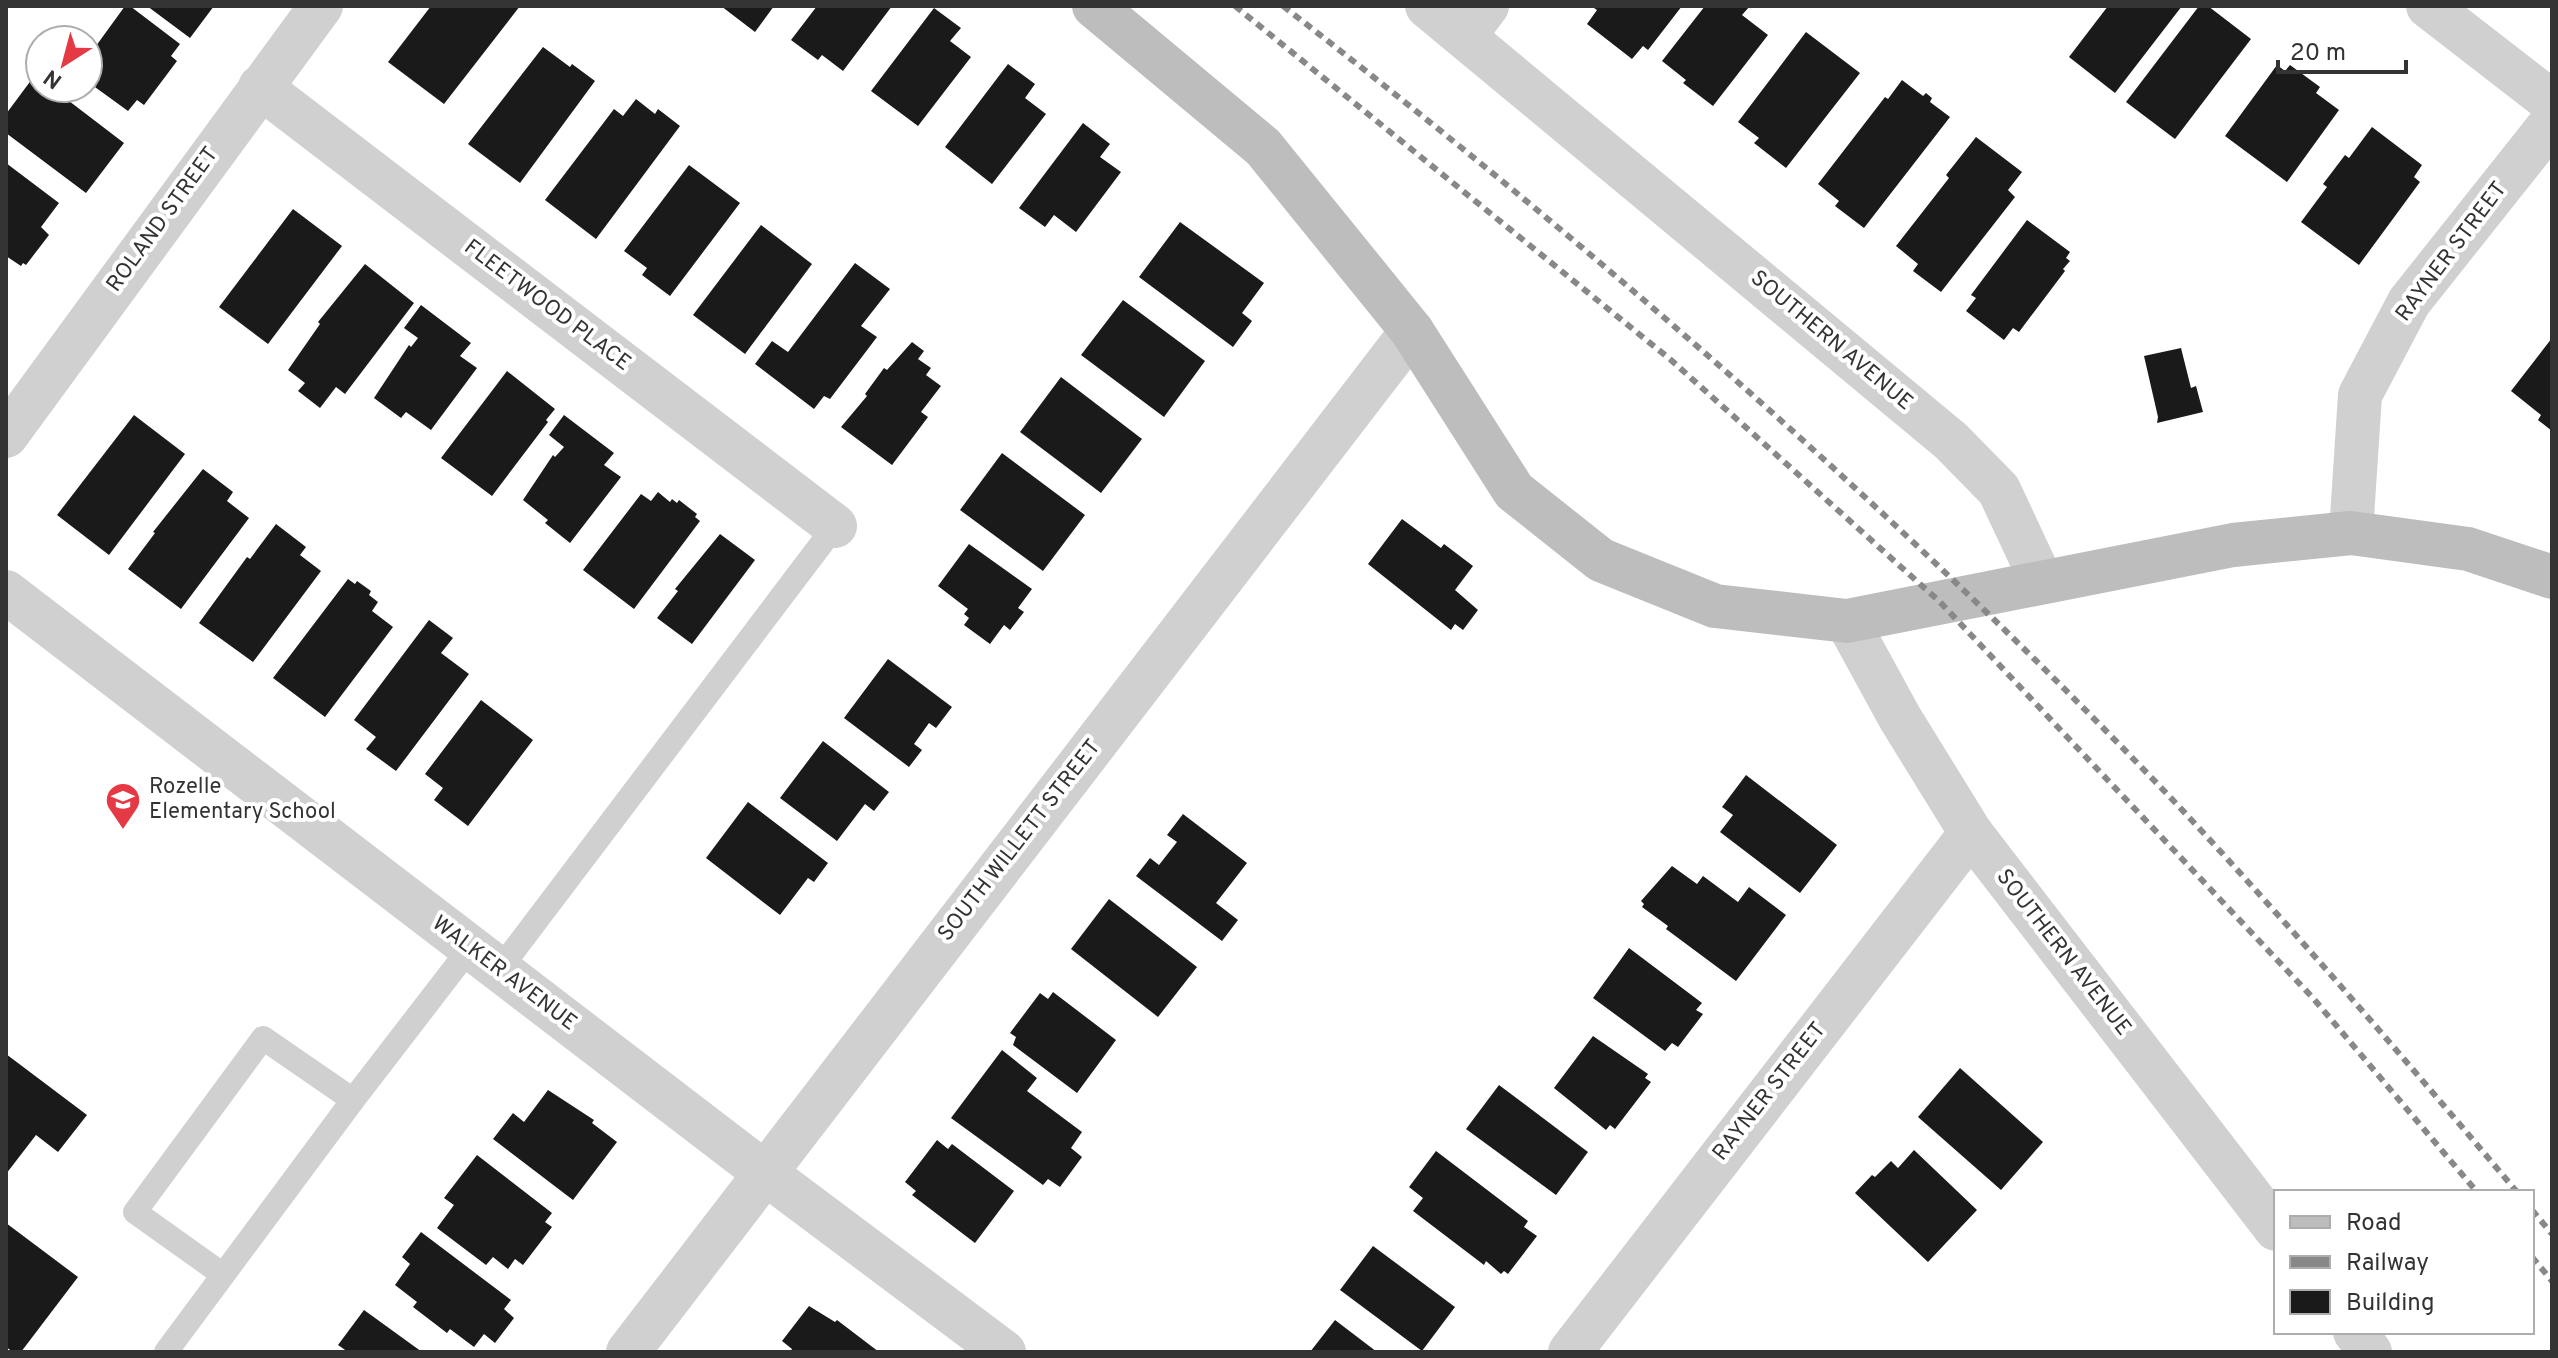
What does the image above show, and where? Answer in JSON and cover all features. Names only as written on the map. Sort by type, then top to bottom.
[{"type":"main road","points":[[1094,6],[1263,147],[1412,331],[1514,491],[1601,560],[1715,606],[1847,621],[2233,545],[2351,533],[2468,549],[2552,577]]},
{"type":"street","name":"ROLAND STREET","points":[[6,436],[321,6]]},
{"type":"street","name":"SOUTHERN AVENUE","points":[[1427,6],[1476,20],[1951,441],[1999,490],[2042,582]]},
{"type":"street","points":[[2428,6],[2552,102]]},
{"type":"street","name":"FLEETWOOD PLACE","points":[[260,87],[835,526]]},
{"type":"street","name":"RAYNER STREET","points":[[2351,533],[2360,395],[2409,302],[2552,122]]},
{"type":"street","name":"SOUTH WILLETT STREET","points":[[628,1352],[1412,331]]},
{"type":"street","name":"WALKER AVENUE","points":[[6,592],[1004,1352]]},
{"type":"street","name":"SOUTHERN AVENUE","points":[[1847,621],[1900,718],[1971,833],[2274,1226]]},
{"type":"street","name":"RAYNER STREET","points":[[1570,1352],[1971,833]]},
{"type":"street","points":[[2356,1334],[2370,1352]]},
{"type":"lane","points":[[166,1352],[353,1100],[485,959],[835,526]]},
{"type":"lane","points":[[222,1274],[135,1212],[263,1038],[353,1100]]},
{"type":"building","points":[[125,6],[130,6],[180,44],[171,56],[177,61],[144,105],[137,100],[128,111],[104,94],[104,35]]},
{"type":"building","points":[[147,6],[214,6],[190,38]]},
{"type":"building","points":[[431,6],[520,6],[444,104],[388,62]]},
{"type":"building","points":[[721,6],[774,6],[755,32]]},
{"type":"building","points":[[817,6],[892,6],[843,71],[822,55],[818,60],[791,40]]},
{"type":"building","points":[[1591,6],[1682,6],[1648,50],[1643,46],[1632,59],[1587,24],[1597,10]]},
{"type":"building","points":[[1705,6],[1750,6],[1742,15],[1768,35],[1713,106],[1683,83],[1686,80],[1662,61]]},
{"type":"building","points":[[2108,6],[2182,6],[2115,93],[2069,57]]},
{"type":"building","points":[[2199,6],[2208,6],[2251,39],[2175,139],[2126,102]]},
{"type":"building","points":[[934,8],[961,28],[950,41],[971,57],[918,126],[871,91]]},
{"type":"building","points":[[1806,32],[1860,73],[1786,168],[1754,143],[1759,138],[1738,122]]},
{"type":"building","points":[[543,47],[595,81],[520,183],[468,144]]},
{"type":"building","points":[[1008,64],[1035,84],[1025,98],[1046,114],[992,184],[945,147]]},
{"type":"building","points":[[2277,65],[2285,71],[2290,65],[2320,87],[2316,93],[2339,110],[2287,182],[2225,136]]},
{"type":"building","points":[[1902,80],[1923,96],[1926,93],[1932,98],[1930,102],[1950,117],[1864,228],[1835,206],[1839,201],[1818,184],[1885,97],[1888,99]]},
{"type":"building","points":[[24,90],[24,104],[73,104],[124,143],[86,193],[6,133],[6,114]]},
{"type":"building","points":[[636,99],[655,114],[658,109],[680,126],[596,239],[545,200],[614,109],[623,116]]},
{"type":"building","points":[[1083,123],[1110,144],[1100,157],[1121,172],[1076,232],[1054,215],[1045,227],[1019,208]]},
{"type":"building","points":[[2372,127],[2422,165],[2414,177],[2420,182],[2359,265],[2301,222],[2327,187],[2323,184],[2345,155],[2349,158]]},
{"type":"building","points":[[1976,137],[2022,172],[2008,190],[2015,197],[1941,292],[1913,271],[1918,264],[1896,246],[1949,178],[1946,175]]},
{"type":"building","points":[[6,163],[59,203],[41,227],[49,235],[26,265],[23,263],[21,266],[6,256]]},
{"type":"building","points":[[689,165],[740,203],[670,296],[642,275],[647,268],[624,251]]},
{"type":"building","points":[[293,209],[342,246],[268,344],[219,307]]},
{"type":"building","points":[[2027,220],[2070,252],[2066,258],[2070,261],[2019,332],[2013,328],[2004,340],[1966,311],[1976,298],[1971,295]]},
{"type":"building","points":[[1180,222],[1264,283],[1242,313],[1252,321],[1233,347],[1139,277]]},
{"type":"building","points":[[761,225],[812,264],[745,354],[693,315]]},
{"type":"building","points":[[855,263],[890,289],[861,326],[877,337],[830,399],[824,396],[814,409],[755,364],[772,341],[788,352]]},
{"type":"building","points":[[365,264],[414,303],[345,394],[336,387],[320,408],[298,391],[305,383],[288,370],[320,324],[318,322]]},
{"type":"building","points":[[1123,300],[1205,361],[1164,417],[1081,355]]},
{"type":"building","points":[[421,305],[471,343],[460,356],[477,368],[431,430],[406,412],[401,418],[374,398],[409,345],[411,347],[418,338],[404,328]]},
{"type":"building","points":[[2552,338],[2552,431],[2538,420],[2541,415],[2511,391]]},
{"type":"building","points":[[912,342],[924,351],[918,359],[931,368],[926,375],[941,386],[921,412],[928,417],[892,465],[841,427],[867,396],[865,394],[884,368],[887,370]]},
{"type":"building","points":[[2181,348],[2191,388],[2196,386],[2203,412],[2157,423],[2144,356]]},
{"type":"building","points":[[507,371],[555,409],[492,496],[441,458]]},
{"type":"building","points":[[1061,377],[1142,439],[1101,493],[1020,432]]},
{"type":"building","points":[[134,415],[185,454],[109,555],[57,515]]},
{"type":"building","points":[[564,415],[614,453],[604,465],[621,477],[570,543],[523,500],[553,455],[555,457],[564,447],[549,435]]},
{"type":"building","points":[[1002,453],[1085,515],[1043,571],[960,510]]},
{"type":"building","points":[[203,469],[233,492],[227,501],[249,518],[181,609],[128,569]]},
{"type":"building","points":[[658,492],[670,502],[672,499],[677,503],[679,500],[697,514],[695,517],[700,521],[634,609],[583,570],[641,494],[651,501]]},
{"type":"building","points":[[1402,519],[1441,548],[1444,544],[1473,566],[1455,590],[1478,610],[1463,630],[1455,624],[1451,630],[1368,564]]},
{"type":"building","points":[[276,524],[306,547],[300,555],[321,571],[253,662],[199,623],[247,557],[250,559]]},
{"type":"building","points":[[720,534],[755,560],[692,644],[657,618],[678,591],[675,589]]},
{"type":"building","points":[[969,544],[1032,589],[1018,608],[1024,612],[1010,630],[1004,625],[990,644],[964,625],[969,618],[964,614],[968,609],[938,586]]},
{"type":"building","points":[[348,579],[371,591],[369,595],[378,602],[372,611],[393,627],[325,717],[273,678]]},
{"type":"building","points":[[429,620],[453,638],[441,653],[469,674],[396,771],[366,749],[376,737],[354,720]]},
{"type":"building","points":[[888,659],[952,707],[936,728],[929,723],[914,744],[922,750],[909,767],[844,718]]},
{"type":"building","points":[[481,700],[533,740],[468,826],[434,800],[443,788],[425,774]]},
{"type":"building","points":[[823,741],[889,792],[874,811],[865,804],[837,841],[780,798]]},
{"type":"building","points":[[1746,775],[1837,845],[1800,893],[1720,832],[1733,815],[1722,807]]},
{"type":"building","points":[[748,802],[828,863],[814,882],[808,878],[780,915],[706,858]]},
{"type":"building","points":[[1183,814],[1247,863],[1216,903],[1238,920],[1222,941],[1136,876],[1150,858],[1159,865],[1177,842],[1167,835]]},
{"type":"building","points":[[1672,866],[1697,884],[1703,876],[1738,902],[1749,887],[1786,915],[1736,981],[1666,929],[1668,926],[1642,907],[1644,904],[1641,901]]},
{"type":"building","points":[[1109,899],[1197,967],[1158,1017],[1071,949]]},
{"type":"building","points":[[1629,948],[1702,1003],[1696,1010],[1703,1014],[1678,1047],[1672,1043],[1665,1051],[1593,998]]},
{"type":"building","points":[[1053,992],[1116,1040],[1077,1093],[1013,1045],[1016,1037],[1010,1033],[1040,993],[1048,999]]},
{"type":"building","points":[[1593,1036],[1648,1074],[1645,1078],[1651,1082],[1615,1129],[1610,1125],[1606,1130],[1554,1088]]},
{"type":"building","points":[[1002,1050],[1037,1078],[1027,1091],[1082,1132],[1071,1148],[1082,1157],[1060,1187],[1048,1179],[1043,1185],[951,1118]]},
{"type":"building","points":[[6,1054],[87,1115],[58,1152],[36,1135],[6,1174]]},
{"type":"building","points":[[1960,1068],[2043,1142],[2001,1190],[1918,1117]]},
{"type":"building","points":[[1499,1085],[1588,1152],[1556,1195],[1466,1129]]},
{"type":"building","points":[[548,1090],[594,1120],[592,1123],[617,1142],[573,1200],[493,1139],[513,1113],[524,1122]]},
{"type":"building","points":[[937,1140],[948,1149],[952,1144],[1014,1191],[975,1243],[912,1195],[916,1191],[905,1182]]},
{"type":"building","points":[[1914,1150],[1977,1210],[1928,1262],[1855,1193],[1891,1161],[1898,1168]]},
{"type":"building","points":[[1436,1151],[1528,1221],[1524,1227],[1537,1236],[1508,1274],[1504,1271],[1501,1274],[1486,1261],[1484,1265],[1413,1211],[1423,1198],[1409,1187]]},
{"type":"building","points":[[477,1155],[552,1213],[545,1222],[552,1227],[523,1265],[515,1259],[508,1269],[493,1257],[486,1265],[437,1228],[454,1205],[444,1198]]},
{"type":"building","points":[[6,1223],[78,1277],[21,1352],[13,1352],[6,1347]]},
{"type":"building","points":[[421,1232],[511,1300],[504,1309],[514,1318],[495,1343],[484,1334],[474,1347],[450,1329],[447,1333],[413,1307],[417,1302],[395,1285],[410,1264],[402,1257]]},
{"type":"building","points":[[1373,1246],[1455,1307],[1422,1351],[1340,1290]]},
{"type":"building","points":[[809,1306],[835,1322],[837,1320],[879,1352],[790,1352],[792,1349],[782,1341]]},
{"type":"building","points":[[364,1310],[422,1352],[348,1352],[338,1345]]},
{"type":"building","points":[[1335,1320],[1377,1352],[1310,1352]]},
{"type":"railway","points":[[1235,6],[1671,360],[1940,602],[2313,998],[2475,1190]]},
{"type":"railway","points":[[1283,6],[1629,287],[1960,586],[2215,845],[2515,1190]]},
{"type":"railway","points":[[2534,1212],[2552,1234]]},
{"type":"railway","points":[[2534,1259],[2552,1281]]},
{"type":"place","name":"Rozelle Elementary School","points":[[123,831]]}]
